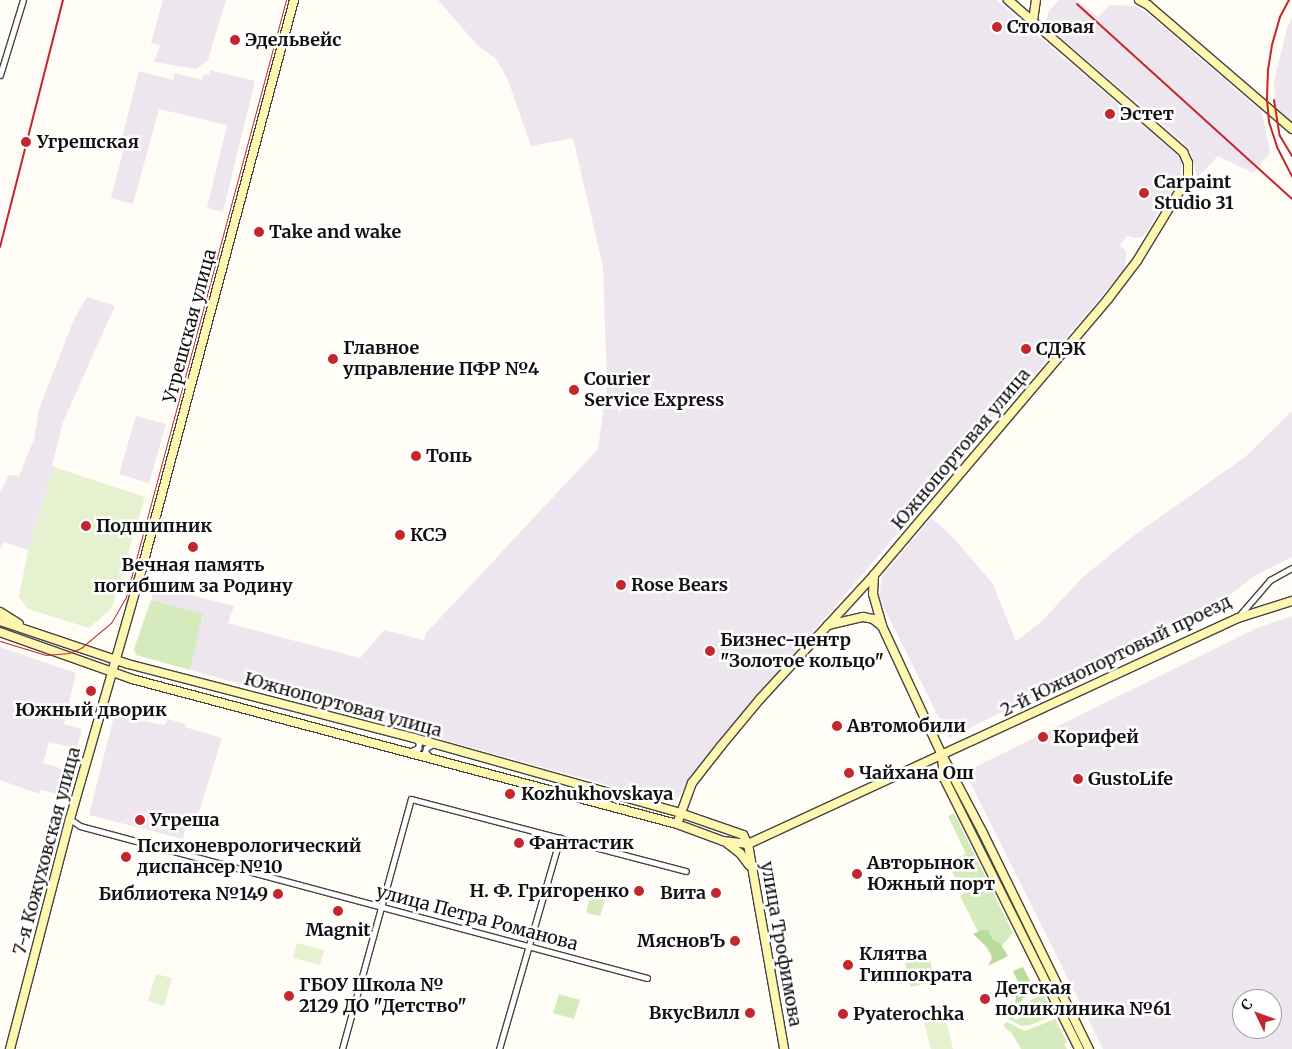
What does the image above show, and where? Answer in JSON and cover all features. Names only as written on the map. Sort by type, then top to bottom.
[{"type":"main road","name":"Угрешская улица","points":[[116,661],[294,0]]},
{"type":"main road","name":"Южнопортовая улица","points":[[677,824],[692,783],[721,746],[760,698],[874,575],[1108,299],[1138,261],[1188,176],[1188,163],[1183,152],[1033,21],[1012,0]]},
{"type":"main road","points":[[1033,21],[1036,0]]},
{"type":"main road","points":[[1139,0],[1148,5],[1292,130]]},
{"type":"main road","points":[[874,575],[873,594],[882,626],[942,756],[960,788],[1089,1049]]},
{"type":"main road","points":[[1238,618],[1292,600]]},
{"type":"main road","points":[[0,612],[29,630]]},
{"type":"main road","points":[[828,625],[862,617],[873,619],[882,626]]},
{"type":"main road","name":"2-й Южнопортовый проезд","points":[[748,844],[1238,618]]},
{"type":"main road","name":"Южнопортовая улица","points":[[0,621],[116,661],[414,738],[680,813],[743,835],[748,844]]},
{"type":"main road","name":"Южнопортовая улица","points":[[0,632],[112,672],[242,709],[410,751],[677,824],[723,841],[748,844]]},
{"type":"main road","points":[[48,648],[54,644],[52,638]]},
{"type":"main road","name":"7-я Кожуховская улица","points":[[10,1049],[70,819],[116,661]]},
{"type":"main road","points":[[942,756],[944,778],[1079,1049]]},
{"type":"main road","points":[[951,792],[954,786],[960,788]]},
{"type":"main road","points":[[723,841],[740,853],[751,868]]},
{"type":"main road","name":"улица Трофимова","points":[[748,844],[784,1049]]},
{"type":"street","points":[[0,75],[23,0]]},
{"type":"street","name":"2-й Южнопортовый проезд","points":[[1238,618],[1270,580],[1292,568]]},
{"type":"street","points":[[410,751],[418,748],[418,741],[414,738]]},
{"type":"street","points":[[430,757],[425,752],[426,748],[434,744]]},
{"type":"street","points":[[342,1049],[411,799],[686,871]]},
{"type":"street","name":"улица Петра Романова","points":[[70,819],[80,826],[647,978]]},
{"type":"street","points":[[499,1049],[560,838]]},
{"type":"shaded area","points":[[163,0],[226,0],[208,60],[196,69],[154,62],[160,45],[151,43]]},
{"type":"shaded area","points":[[438,0],[996,0],[1182,159],[1181,176],[1143,237],[1127,236],[1120,245],[1127,252],[1124,270],[763,690],[676,800],[669,802],[190,670],[203,614],[151,600],[155,586],[234,606],[228,623],[360,658],[384,630],[424,640],[426,633],[598,449],[607,384],[603,267],[573,138],[531,146],[508,80],[496,59],[477,45]]},
{"type":"shaded area","points":[[1059,0],[1076,0],[1098,17],[1110,5],[1135,6],[1148,14],[1262,112],[1270,153],[1253,173],[1218,156],[1197,178],[1190,148],[1045,24],[1049,11]]},
{"type":"shaded area","points":[[1292,17],[1292,124],[1276,111],[1274,82],[1287,28]]},
{"type":"shaded area","points":[[210,70],[255,81],[223,212],[207,208],[227,125],[159,109],[133,204],[111,198],[125,144],[121,142],[139,71],[173,80],[175,73],[202,80],[204,74],[209,75]]},
{"type":"shaded area","points":[[87,297],[115,306],[63,422],[52,465],[54,467],[28,550],[4,542],[0,549],[0,492],[9,475],[19,476],[34,439],[39,409],[74,319]]},
{"type":"shaded area","points":[[1292,411],[1292,557],[1256,575],[1207,612],[949,738],[879,595],[882,577],[931,518],[952,536],[993,584],[1016,641],[1041,622],[1084,576],[1136,534],[1245,457]]},
{"type":"shaded area","points":[[136,416],[166,424],[149,483],[119,474]]},
{"type":"shaded area","points":[[1292,616],[1292,1049],[1103,1049],[965,772],[1257,628]]},
{"type":"shaded area","points":[[0,647],[76,673],[64,724],[82,729],[77,749],[49,742],[43,763],[73,772],[67,796],[41,790],[39,794],[0,780]]},
{"type":"shaded area","points":[[114,716],[165,725],[168,719],[186,724],[185,727],[222,738],[198,815],[190,813],[183,839],[89,815]]},
{"type":"green space","name":"Подшипник","points":[[54,467],[145,497],[112,608],[89,628],[28,609],[19,597],[28,550]]},
{"type":"green space","points":[[151,600],[203,614],[190,670],[136,655],[134,649]]},
{"type":"green space","points":[[954,813],[1013,933],[999,949],[989,953],[960,896],[964,893],[952,872],[957,870],[952,860],[966,854],[948,816]]},
{"type":"green space","points":[[590,896],[605,900],[600,916],[586,913]]},
{"type":"green space","points":[[981,930],[988,930],[993,940],[1000,943],[1008,956],[988,966],[992,958],[989,949],[973,934]]},
{"type":"green space","points":[[297,943],[324,950],[320,965],[293,958]]},
{"type":"green space","points":[[929,956],[935,981],[911,987],[905,962]]},
{"type":"green space","points":[[1023,967],[1035,991],[1024,997],[1014,1011],[1018,982],[1013,971]]},
{"type":"green space","points":[[156,974],[172,978],[164,1006],[148,1001]]},
{"type":"green space","points":[[1043,993],[1054,1015],[1030,1025],[1022,1026],[1008,1019],[1013,1010],[1015,1020],[1020,1018],[1019,1013],[1025,1004]]},
{"type":"green space","points":[[559,994],[580,1000],[574,1019],[553,1013]]},
{"type":"green space","points":[[937,1005],[944,1010],[953,1049],[931,1049],[922,1015],[926,1009]]},
{"type":"green space","points":[[1055,1019],[1067,1042],[1064,1044],[1067,1049],[1021,1049],[1013,1035],[1003,1025],[1007,1022],[1025,1031]]},
{"type":"tram line","points":[[0,641],[46,655],[69,653],[81,648],[111,623],[126,597],[286,0]]},
{"type":"railway","points":[[0,247],[63,0]]},
{"type":"railway","points":[[1289,0],[1280,17],[1272,45],[1268,69],[1267,99],[1269,122],[1277,147],[1292,176]]},
{"type":"railway","points":[[1077,4],[1292,199]]},
{"type":"railway","points":[[1274,100],[1280,136],[1292,156]]},
{"type":"place","name":"Столовая","points":[[997,27]]},
{"type":"place","name":"Эдельвейс","points":[[235,40]]},
{"type":"place","name":"Эстет","points":[[1110,114]]},
{"type":"place","name":"Угрешская","points":[[26,142]]},
{"type":"place","name":"Carpaint Studio 31","points":[[1144,193]]},
{"type":"place","name":"Take and wake","points":[[259,232]]},
{"type":"place","name":"СДЭК","points":[[1026,349]]},
{"type":"place","name":"Главное управление ПФР №4","points":[[333,359]]},
{"type":"place","name":"Courier Service Express","points":[[574,390]]},
{"type":"place","name":"Топь","points":[[416,456]]},
{"type":"place","name":"Подшипник","points":[[86,526]]},
{"type":"place","name":"КСЭ","points":[[400,535]]},
{"type":"place","name":"Вечная память погибшим за Родину","points":[[193,547]]},
{"type":"place","name":"Rose Bears","points":[[621,585]]},
{"type":"place","name":"Бизнес-центр \"Золотое кольцо\"","points":[[710,651]]},
{"type":"place","name":"Южный дворик","points":[[91,691]]},
{"type":"place","name":"Автомобили","points":[[837,726]]},
{"type":"place","name":"Корифей","points":[[1043,737]]},
{"type":"place","name":"Чайхана Ош","points":[[849,773]]},
{"type":"place","name":"GustoLife","points":[[1078,779]]},
{"type":"place","name":"Kozhukhovskaya","points":[[510,794]]},
{"type":"place","name":"Угреша","points":[[140,820]]},
{"type":"place","name":"Фантастик","points":[[519,843]]},
{"type":"place","name":"Психоневрологический диспансер №10","points":[[126,857]]},
{"type":"place","name":"Авторынок Южный порт","points":[[857,874]]},
{"type":"place","name":"Н. Ф. Григоренко","points":[[639,891]]},
{"type":"place","name":"Вита","points":[[716,893]]},
{"type":"place","name":"Библиотека №149","points":[[278,894]]},
{"type":"place","name":"Magnit","points":[[338,911]]},
{"type":"place","name":"МясновЪ","points":[[735,941]]},
{"type":"place","name":"Клятва Гиппократа","points":[[848,965]]},
{"type":"place","name":"ГБОУ Школа № 2129 ДО \"Детство\"","points":[[289,996]]},
{"type":"place","name":"Детская поликлиника №61","points":[[985,999]]},
{"type":"place","name":"ВкусВилл","points":[[750,1013]]},
{"type":"place","name":"Pyaterochka","points":[[843,1014]]}]
